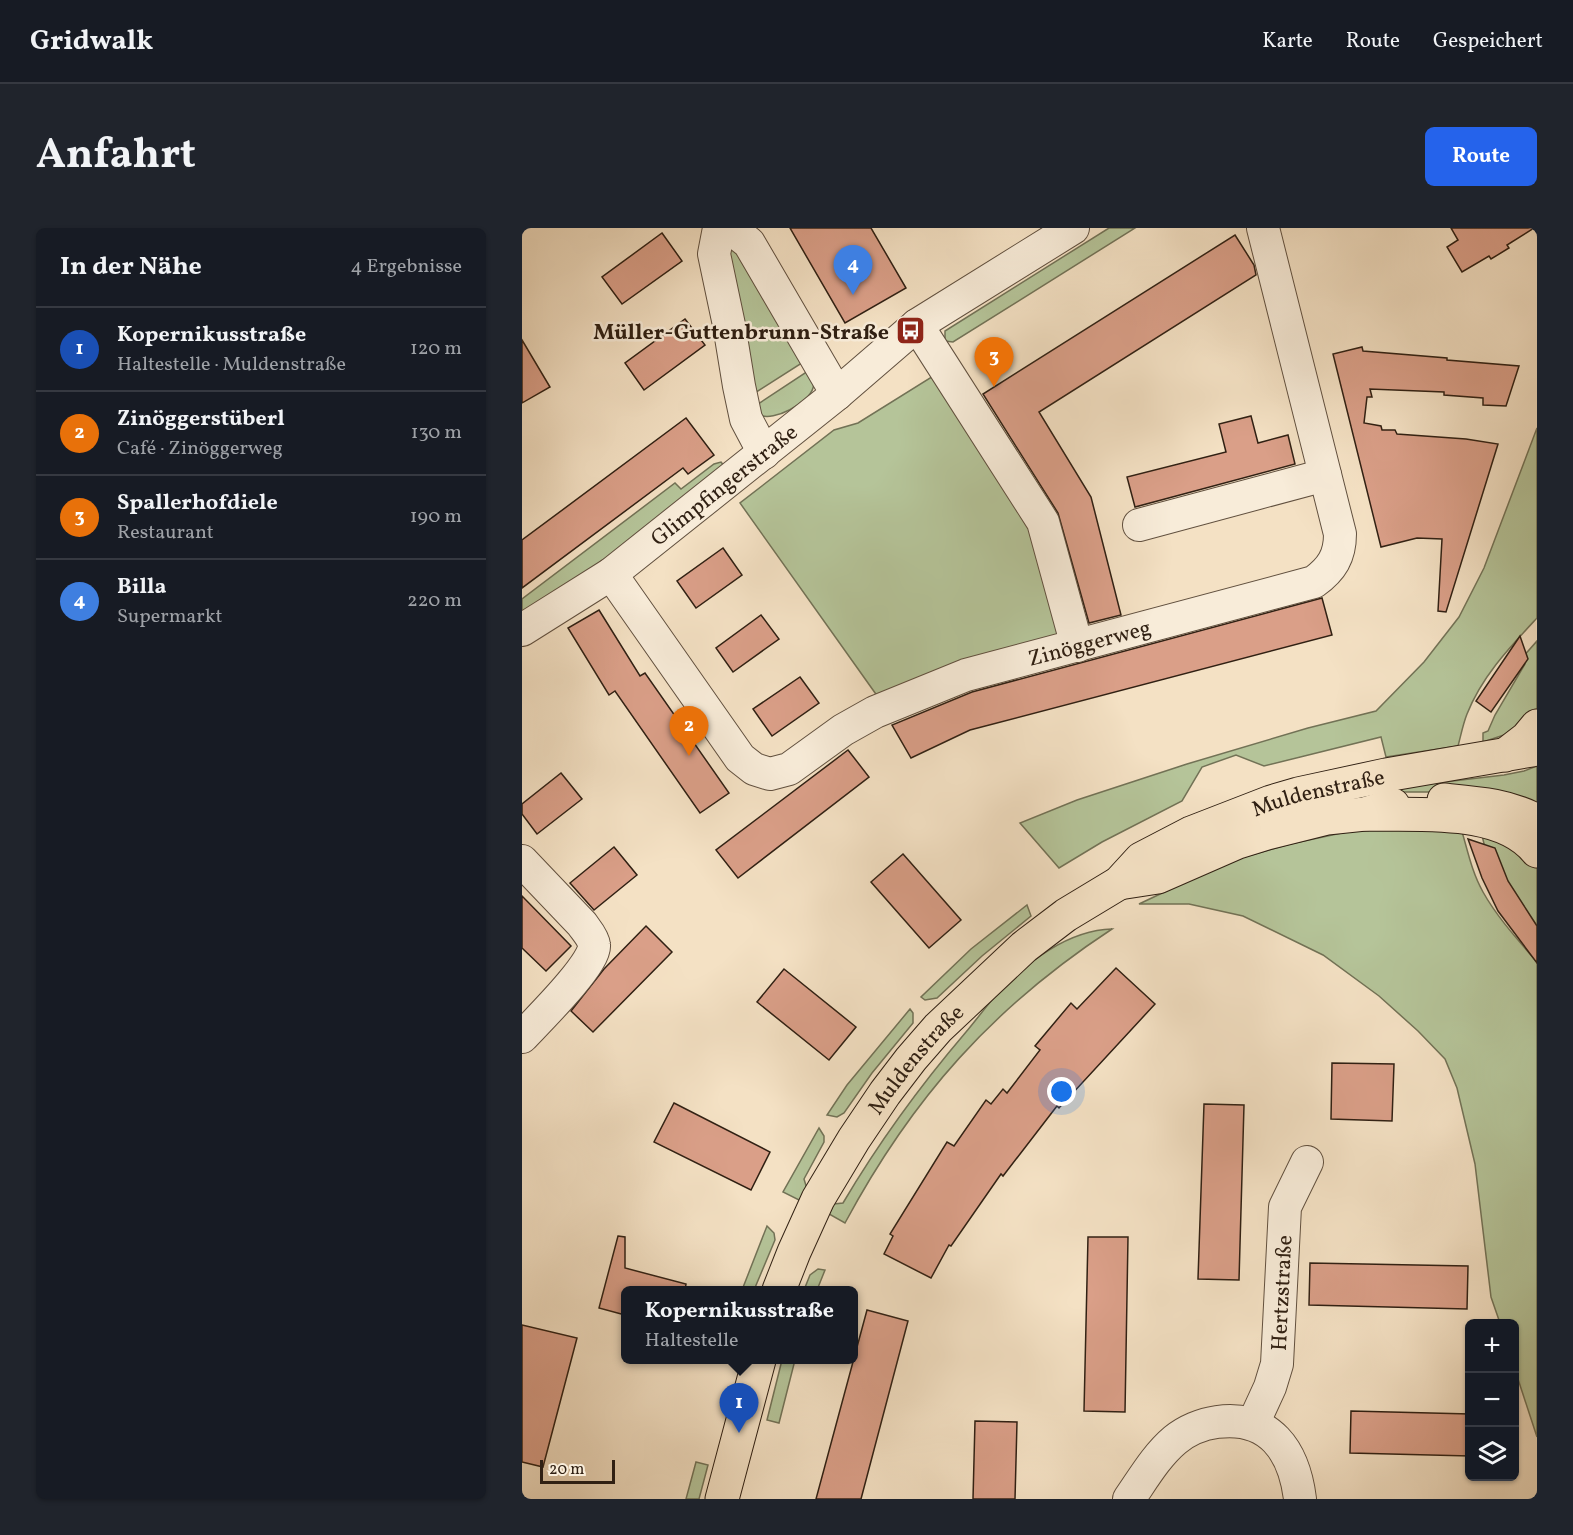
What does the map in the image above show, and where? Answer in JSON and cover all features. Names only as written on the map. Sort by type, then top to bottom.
[{"type":"main road","points":[[1505,755],[1527,738],[1537,726]]},
{"type":"main road","name":"Muldenstraße","points":[[781,1286],[818,1199],[854,1139],[911,1059],[938,1028],[1024,947],[1066,915],[1119,884],[1141,858],[1191,833],[1271,802],[1327,787],[1537,750]]},
{"type":"main road","name":"Muldenstraße","points":[[1119,884],[1158,877],[1238,842],[1267,833],[1327,818],[1365,814],[1407,801],[1438,800],[1494,806],[1513,810],[1537,821]]},
{"type":"main road","points":[[1365,814],[1438,815],[1477,819],[1520,833],[1537,851]]},
{"type":"main road","points":[[722,1499],[758,1364]]},
{"type":"street","points":[[719,228],[714,254],[739,386],[746,419],[764,453]]},
{"type":"street","points":[[730,228],[749,243],[837,394]]},
{"type":"street","name":"Glimpfingerstraße","points":[[522,630],[611,574],[837,394],[916,325],[1073,228]]},
{"type":"street","name":"Zinöggerweg","points":[[611,574],[740,758],[753,769],[770,774],[789,769],[843,730],[899,701],[966,675],[1314,582],[1326,574],[1335,562],[1340,548],[1340,534],[1263,228]]},
{"type":"street","points":[[916,325],[1043,522],[1077,646]]},
{"type":"street","points":[[1139,525],[1325,475]]},
{"type":"street","points":[[522,861],[582,924],[595,945],[592,957],[583,970],[522,1038]]},
{"type":"street","name":"Hertzstraße","points":[[1253,1424],[1270,1387],[1277,1364],[1285,1208],[1307,1162]]},
{"type":"street","points":[[1129,1499],[1176,1439],[1196,1427],[1233,1420],[1253,1424],[1268,1433],[1283,1448],[1294,1467],[1300,1499]]},
{"type":"green space","points":[[1109,228],[1135,228],[953,342],[945,341],[945,331]]},
{"type":"green space","points":[[736,246],[805,361],[750,396],[725,251]]},
{"type":"green space","points":[[811,369],[814,386],[805,400],[790,410],[773,416],[760,415],[758,404]]},
{"type":"green space","points":[[938,373],[1028,515],[1055,592],[1058,639],[878,697],[740,503],[834,430],[858,423]]},
{"type":"green space","points":[[1537,428],[1537,618],[1497,663],[1480,687],[1467,714],[1458,746],[1386,757],[1381,737],[1264,766],[1236,755],[1202,767],[1182,801],[1102,842],[1059,868],[1020,823],[1077,800],[1187,764],[1308,728],[1376,711],[1424,662],[1459,617],[1484,568]]},
{"type":"green space","points":[[721,462],[724,466],[651,527],[522,616],[522,599],[675,483],[681,489],[714,464]]},
{"type":"green space","points":[[1537,641],[1537,712],[1507,734],[1483,742],[1483,733],[1488,731],[1525,664],[1522,658]]},
{"type":"green space","points":[[1537,766],[1537,814],[1444,792],[1405,792],[1343,800],[1384,789],[1504,775]]},
{"type":"green space","points":[[1460,825],[1472,867],[1483,892],[1501,919],[1537,962],[1537,1437],[1519,1382],[1519,1319],[1499,1319],[1491,1297],[1475,1164],[1457,1088],[1445,1059],[1379,996],[1323,955],[1243,916],[1189,904],[1139,904],[1230,861],[1290,844],[1365,828]]},
{"type":"green space","points":[[1480,827],[1537,865],[1537,936],[1485,848]]},
{"type":"green space","points":[[1027,905],[1031,916],[982,956],[937,998],[925,1000],[921,997],[971,949]]},
{"type":"green space","points":[[1112,929],[1069,959],[993,1023],[959,1058],[898,1135],[845,1223],[829,1214],[834,1204],[843,1203],[886,1136],[932,1073],[1009,981],[1035,959],[1064,942],[1080,935]]},
{"type":"green space","points":[[910,1009],[913,1013],[913,1023],[872,1073],[844,1113],[837,1117],[827,1115],[847,1085]]},
{"type":"green space","points":[[819,1128],[824,1136],[824,1142],[804,1179],[807,1189],[801,1201],[783,1192]]},
{"type":"green space","points":[[767,1226],[774,1233],[775,1240],[756,1286],[744,1286]]},
{"type":"green space","points":[[818,1269],[825,1270],[819,1286],[806,1286],[810,1275]]},
{"type":"green space","points":[[781,1364],[794,1364],[779,1423],[767,1420]]},
{"type":"green space","points":[[696,1462],[708,1465],[699,1499],[686,1499]]},
{"type":"building","points":[[790,228],[871,228],[906,288],[845,323]]},
{"type":"building","points":[[1451,228],[1534,228],[1507,245],[1509,248],[1491,259],[1489,256],[1462,272],[1447,247],[1458,240]]},
{"type":"building","points":[[662,233],[682,261],[622,304],[602,277]]},
{"type":"building","points":[[1235,235],[1254,265],[1256,275],[1039,412],[1091,497],[1121,615],[1089,623],[1058,513],[983,394]]},
{"type":"building","points":[[685,319],[705,345],[644,390],[625,363]]},
{"type":"building","points":[[522,340],[550,387],[522,403]]},
{"type":"building","points":[[1362,347],[1363,351],[1519,366],[1506,406],[1483,405],[1483,398],[1444,395],[1444,392],[1370,389],[1372,397],[1367,397],[1364,423],[1381,426],[1382,430],[1395,430],[1397,434],[1466,439],[1498,444],[1446,612],[1438,611],[1442,539],[1417,538],[1381,547],[1333,354]]},
{"type":"building","points":[[1251,416],[1258,443],[1288,435],[1295,464],[1135,507],[1127,477],[1226,452],[1219,424]]},
{"type":"building","points":[[686,418],[714,455],[688,474],[683,468],[522,588],[522,540]]},
{"type":"building","points":[[723,548],[742,575],[696,608],[677,581]]},
{"type":"building","points":[[1322,598],[1332,635],[970,730],[911,758],[892,725],[972,692]]},
{"type":"building","points":[[599,610],[640,676],[645,673],[729,793],[700,813],[615,691],[609,695],[568,628]]},
{"type":"building","points":[[761,615],[779,639],[733,672],[716,648]]},
{"type":"building","points":[[1520,636],[1528,659],[1491,712],[1476,701]]},
{"type":"building","points":[[800,677],[819,703],[772,736],[753,709]]},
{"type":"building","points":[[848,750],[869,777],[738,878],[716,850]]},
{"type":"building","points":[[561,773],[582,799],[537,834],[522,814],[522,804]]},
{"type":"building","points":[[1468,839],[1495,848],[1508,881],[1537,926],[1537,963],[1498,911],[1482,878]]},
{"type":"building","points":[[614,847],[637,875],[594,910],[570,883]]},
{"type":"building","points":[[903,854],[961,920],[929,948],[871,882]]},
{"type":"building","points":[[522,896],[571,946],[546,971],[522,948]]},
{"type":"building","points":[[646,926],[672,952],[593,1032],[571,1011],[604,969]]},
{"type":"building","points":[[1116,968],[1155,1004],[1059,1108],[1057,1106],[1003,1176],[1001,1174],[951,1246],[949,1245],[931,1278],[884,1254],[893,1236],[890,1234],[947,1142],[954,1146],[986,1100],[991,1104],[1003,1089],[1007,1093],[1040,1050],[1035,1046],[1071,1003],[1077,1009]]},
{"type":"building","points":[[784,969],[856,1027],[829,1060],[757,1002]]},
{"type":"building","points":[[1332,1063],[1394,1064],[1392,1121],[1331,1119]]},
{"type":"building","points":[[674,1103],[770,1152],[751,1190],[654,1142]]},
{"type":"building","points":[[1204,1104],[1244,1105],[1239,1280],[1198,1279]]},
{"type":"building","points":[[618,1236],[625,1237],[625,1268],[686,1284],[686,1286],[621,1286],[621,1314],[599,1308]]},
{"type":"building","points":[[1088,1237],[1128,1237],[1125,1412],[1084,1411]]},
{"type":"building","points":[[1310,1263],[1468,1266],[1467,1309],[1309,1305]]},
{"type":"building","points":[[867,1310],[908,1321],[861,1499],[816,1499],[852,1364],[858,1364],[858,1343]]},
{"type":"building","points":[[522,1325],[577,1338],[543,1467],[522,1462]]},
{"type":"building","points":[[1351,1411],[1465,1414],[1465,1456],[1350,1453]]},
{"type":"building","points":[[975,1421],[1017,1422],[1015,1499],[973,1499]]},
{"type":"place","name":"Billa","points":[[853,295]]},
{"type":"place","name":"Müller-Guttenbrunn-Straße","points":[[910,331]]},
{"type":"place","name":"Spallerhofdiele","points":[[994,387]]},
{"type":"place","name":"Zinöggerstüberl","points":[[689,756]]},
{"type":"place","name":"Kopernikusstraße","points":[[739,1433]]}]
